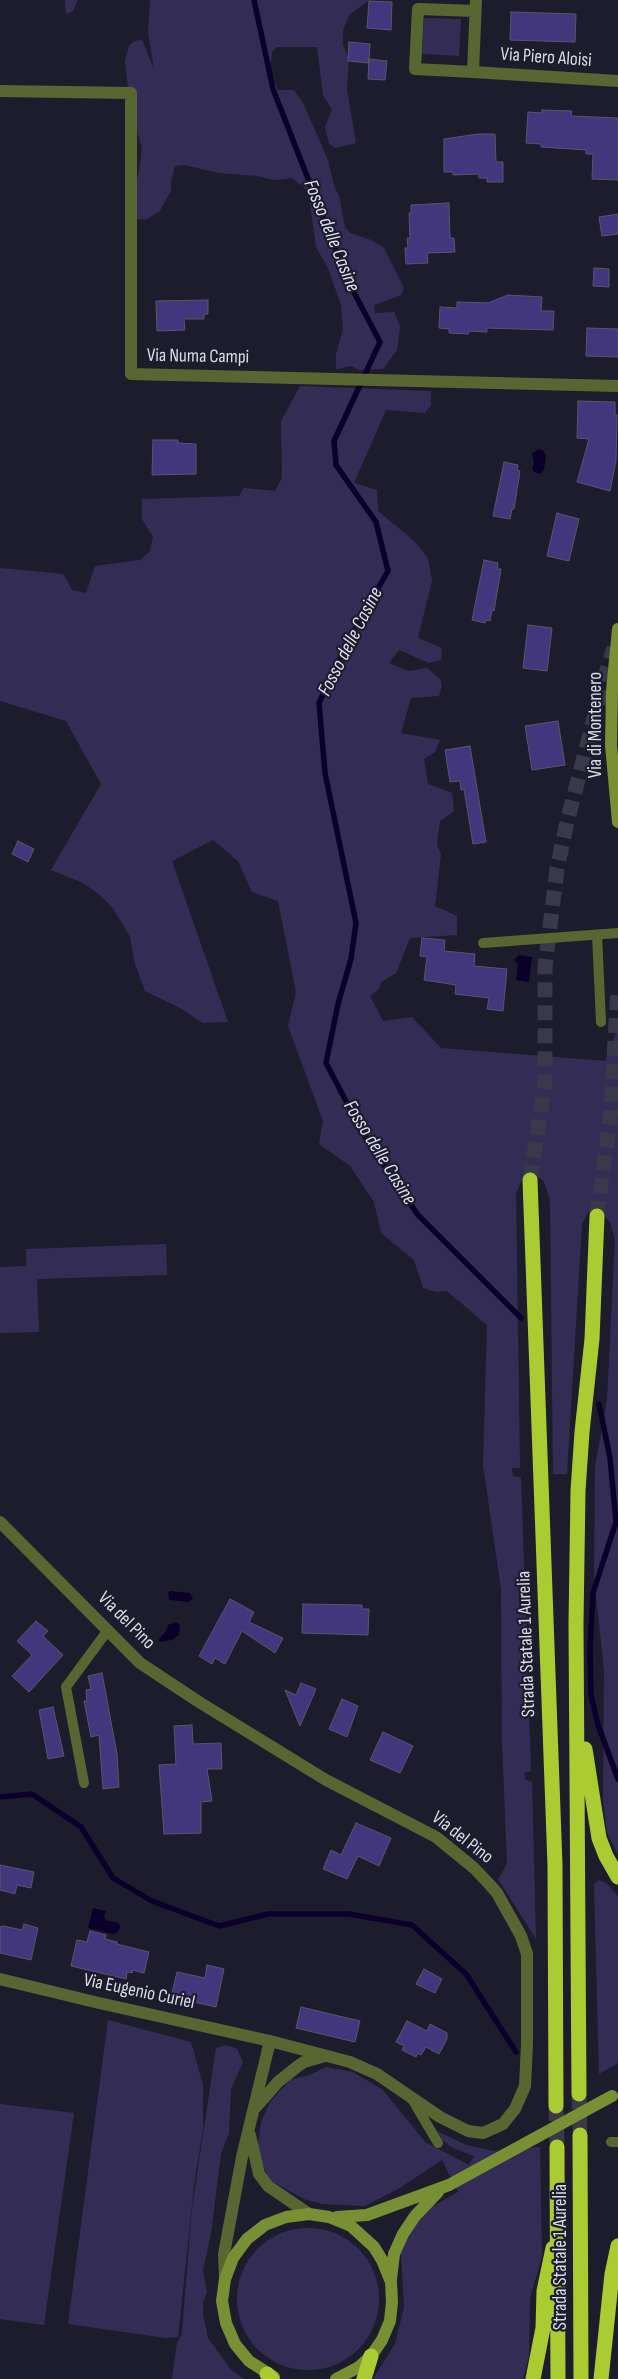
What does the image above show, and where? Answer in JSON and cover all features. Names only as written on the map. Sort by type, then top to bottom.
[{"type":"highway","name":"Strada Statale 1 Aurelia","points":[[530,1180],[555,1856],[556,2106]]},
{"type":"highway","points":[[580,2094],[576,1622],[579,1466],[592,1346],[597,1216]]},
{"type":"highway","points":[[577,1710],[586,1752],[599,1838],[606,1856],[618,1877]]},
{"type":"highway","name":"Strada Statale 1 Aurelia","points":[[580,2135],[580,2379]]},
{"type":"highway","name":"Strada Statale 1 Aurelia","points":[[557,2147],[559,2224],[558,2379]]},
{"type":"highway","points":[[533,2379],[543,2328],[547,2270],[559,2224]]},
{"type":"highway","points":[[601,2379],[612,2274],[618,2246]]},
{"type":"highway","points":[[364,2379],[371,2356]]},
{"type":"street","name":"Via Piero Aloisi","points":[[472,72],[475,6],[418,9],[415,69],[618,81]]},
{"type":"street","name":"Via Numa Campi","points":[[0,91],[132,93],[131,374],[618,386]]},
{"type":"street","name":"Via di Montenero","points":[[618,629],[615,690],[618,822]]},
{"type":"street","name":"Via del Pino","points":[[0,1522],[140,1663],[199,1702],[326,1780],[436,1837],[474,1868],[497,1893],[524,1944],[527,1954],[526,2074],[520,2100],[503,2124],[483,2133],[455,2127],[378,2074],[350,2062],[270,2041]]},
{"type":"street","name":"Via Eugenio Curiel","points":[[0,1979],[99,2004],[270,2041]]},
{"type":"street","points":[[270,2041],[250,2124],[224,2254],[225,2279],[222,2301],[229,2330],[235,2344],[249,2361],[273,2378]]},
{"type":"street","points":[[309,2214],[268,2186],[259,2174],[252,2152],[250,2124],[260,2102],[278,2082],[304,2062],[326,2056]]},
{"type":"street","points":[[225,2279],[233,2258],[247,2239],[259,2230],[286,2217],[309,2214],[329,2217],[368,2215],[445,2186],[615,2095]]},
{"type":"street","points":[[336,2379],[359,2367],[371,2356],[382,2340],[390,2321],[394,2254],[403,2234],[415,2216],[445,2186]]},
{"type":"street","points":[[329,2217],[350,2226],[368,2241],[382,2260],[391,2282]]},
{"type":"lane","points":[[483,943],[618,933]]},
{"type":"lane","points":[[597,934],[601,1022]]},
{"type":"lane","points":[[84,1783],[66,1687],[108,1630]]},
{"type":"lane","points":[[412,2098],[438,2143]]},
{"type":"shaded area","points":[[65,0],[78,0],[73,11],[66,14]]},
{"type":"shaded area","points":[[150,0],[369,0],[349,15],[343,30],[343,45],[349,59],[347,89],[356,143],[335,148],[329,143],[325,127],[332,110],[323,95],[317,47],[277,47],[272,52],[270,70],[278,90],[294,90],[303,103],[328,160],[335,189],[339,196],[345,227],[350,233],[371,240],[384,248],[404,288],[401,295],[374,305],[375,313],[394,312],[400,326],[397,350],[383,369],[359,370],[351,366],[336,369],[336,354],[343,330],[341,305],[328,268],[316,247],[309,196],[305,188],[292,178],[274,180],[258,176],[218,173],[185,165],[175,166],[171,191],[159,212],[145,220],[137,219],[131,197],[139,173],[142,148],[130,107],[125,61],[129,46],[134,41],[142,40],[154,69],[148,32]]},
{"type":"shaded area","points":[[424,18],[461,19],[459,56],[422,54]]},
{"type":"shaded area","points":[[300,386],[431,391],[431,405],[425,413],[386,410],[354,483],[377,490],[378,511],[414,541],[428,558],[432,581],[418,638],[442,648],[441,660],[429,663],[399,650],[389,663],[408,671],[427,668],[440,679],[442,686],[439,696],[411,698],[401,733],[440,740],[435,752],[424,759],[428,784],[452,793],[454,811],[440,821],[437,844],[441,855],[435,906],[457,916],[457,935],[410,938],[396,973],[381,982],[379,989],[370,996],[383,1021],[412,1017],[441,1048],[605,1061],[618,1028],[618,1855],[607,1833],[603,1802],[604,1670],[594,1578],[595,1467],[607,1400],[615,1239],[610,1222],[602,1213],[588,1212],[582,1224],[567,1474],[553,1474],[550,1199],[543,1180],[531,1174],[522,1180],[516,1193],[520,1468],[512,1468],[513,1476],[521,1477],[531,1771],[524,1773],[525,1780],[532,1782],[536,1939],[498,1879],[507,1864],[502,1742],[501,1589],[483,1465],[487,1325],[447,1291],[436,1292],[423,1288],[414,1260],[381,1233],[374,1202],[350,1166],[319,1144],[323,1121],[288,1026],[296,992],[278,901],[252,892],[238,861],[213,840],[172,861],[228,1022],[203,1023],[182,1009],[145,991],[135,964],[130,937],[113,908],[100,895],[83,883],[51,870],[101,784],[66,721],[0,701],[0,568],[63,574],[72,590],[86,593],[95,566],[140,560],[150,551],[153,537],[142,519],[142,499],[239,496],[244,488],[275,491],[282,478],[281,421]]},
{"type":"shaded area","points":[[538,449],[543,450],[546,456],[544,470],[540,474],[534,472],[532,468],[534,462],[532,454]]},
{"type":"shaded area","points":[[519,955],[532,957],[529,982],[516,980],[518,964],[514,960]]},
{"type":"shaded area","points":[[166,1244],[167,1275],[37,1279],[39,1332],[0,1333],[0,1267],[26,1266],[26,1249]]},
{"type":"shaded area","points":[[168,1592],[190,1593],[193,1599],[188,1602],[169,1600]]},
{"type":"shaded area","points":[[176,1622],[180,1625],[179,1635],[172,1640],[159,1642],[168,1625]]},
{"type":"shaded area","points":[[599,1880],[606,1883],[618,1896],[618,2063],[599,2074],[594,1884]]},
{"type":"shaded area","points":[[93,1908],[106,1911],[104,1917],[106,1920],[119,1923],[120,1928],[117,1933],[113,1934],[88,1928]]},
{"type":"shaded area","points":[[108,2020],[191,2042],[203,2085],[203,2129],[194,2185],[178,2337],[166,2338],[68,2324]]},
{"type":"shaded area","points":[[226,2045],[237,2049],[243,2062],[231,2089],[229,2133],[221,2154],[211,2233],[203,2270],[207,2292],[203,2302],[203,2315],[208,2338],[231,2370],[244,2379],[172,2379],[177,2343],[182,2333],[192,2208],[216,2048]]},
{"type":"shaded area","points":[[326,2067],[353,2072],[383,2090],[425,2142],[469,2165],[474,2156],[453,2148],[443,2141],[437,2131],[466,2145],[493,2151],[540,2147],[542,2257],[530,2298],[529,2356],[523,2379],[373,2379],[395,2344],[404,2307],[401,2253],[412,2229],[428,2209],[458,2192],[442,2160],[398,2189],[365,2206],[322,2204],[304,2199],[270,2180],[260,2160],[258,2145],[261,2122],[270,2102],[290,2080],[310,2075]]},
{"type":"shaded area","points":[[0,2104],[74,2113],[44,2325],[0,2319]]},
{"type":"shaded area","points":[[308,2228],[322,2229],[335,2233],[359,2248],[374,2272],[378,2285],[378,2313],[374,2326],[359,2350],[335,2365],[322,2369],[308,2370],[294,2369],[281,2365],[257,2350],[242,2326],[238,2313],[237,2299],[238,2285],[242,2272],[257,2248],[281,2233],[294,2229]]},
{"type":"building","points":[[369,1],[392,2],[391,30],[367,28]]},
{"type":"building","points":[[511,12],[576,14],[575,42],[510,40]]},
{"type":"building","points":[[349,42],[370,44],[369,63],[348,61]]},
{"type":"building","points":[[369,59],[387,61],[385,80],[368,79]]},
{"type":"building","points":[[542,110],[572,111],[571,116],[618,118],[618,180],[592,179],[593,154],[586,154],[586,150],[541,147],[541,144],[526,143],[528,112],[542,113]]},
{"type":"building","points":[[478,134],[495,134],[496,162],[503,162],[503,182],[487,182],[487,178],[479,178],[479,174],[453,175],[453,172],[444,172],[444,139]]},
{"type":"building","points":[[449,203],[450,238],[454,238],[455,252],[427,253],[428,263],[406,264],[405,248],[408,248],[407,238],[410,238],[409,213],[411,213],[411,205]]},
{"type":"building","points":[[618,214],[618,234],[602,236],[599,217]]},
{"type":"building","points":[[594,268],[609,269],[609,287],[593,286]]},
{"type":"building","points":[[508,295],[542,297],[541,311],[554,311],[553,330],[487,328],[487,332],[469,331],[468,334],[449,333],[449,329],[439,328],[440,307],[457,308],[457,302],[488,303]]},
{"type":"building","points":[[208,300],[208,314],[204,314],[204,319],[184,319],[185,330],[157,331],[156,301]]},
{"type":"building","points":[[587,328],[618,329],[618,357],[586,356]]},
{"type":"building","points":[[578,401],[615,402],[615,415],[617,415],[616,461],[610,491],[577,482],[589,439],[577,438]]},
{"type":"building","points":[[153,440],[178,440],[178,443],[196,444],[196,474],[152,475]]},
{"type":"building","points":[[504,462],[518,465],[517,470],[520,471],[514,509],[512,509],[510,519],[493,516]]},
{"type":"building","points":[[557,513],[579,519],[569,561],[547,556]]},
{"type":"building","points":[[484,560],[498,563],[497,569],[501,569],[494,611],[492,610],[490,621],[486,620],[485,623],[472,620]]},
{"type":"building","points":[[528,625],[552,628],[547,671],[523,668]]},
{"type":"building","points":[[558,721],[565,765],[532,770],[525,726]]},
{"type":"building","points":[[470,746],[486,842],[473,844],[464,789],[461,790],[460,781],[450,782],[445,750]]},
{"type":"building","points":[[18,841],[34,849],[28,862],[12,854]]},
{"type":"building","points":[[422,938],[445,940],[444,951],[475,954],[474,966],[507,969],[503,1011],[487,1009],[489,998],[455,994],[456,985],[424,980],[427,957],[420,956]]},
{"type":"building","points":[[230,1599],[254,1612],[249,1622],[283,1638],[275,1653],[242,1631],[225,1664],[215,1658],[212,1664],[199,1656]]},
{"type":"building","points":[[303,1604],[362,1605],[362,1609],[369,1609],[368,1635],[302,1633]]},
{"type":"building","points":[[36,1621],[48,1631],[43,1636],[63,1655],[29,1692],[12,1676],[32,1655],[17,1641]]},
{"type":"building","points":[[102,1673],[117,1754],[119,1787],[103,1789],[99,1735],[91,1737],[84,1701],[87,1701],[86,1690],[91,1689],[88,1676]]},
{"type":"building","points":[[301,1683],[316,1689],[300,1726],[285,1690],[296,1695]]},
{"type":"building","points":[[342,1699],[358,1706],[347,1737],[329,1729]]},
{"type":"building","points":[[53,1707],[64,1756],[48,1759],[39,1710]]},
{"type":"building","points":[[192,1725],[193,1744],[221,1743],[222,1769],[207,1769],[212,1801],[201,1802],[201,1833],[164,1834],[159,1765],[176,1764],[174,1726]]},
{"type":"building","points":[[383,1732],[413,1746],[400,1773],[370,1760]]},
{"type":"building","points":[[356,1823],[391,1838],[379,1866],[358,1856],[347,1879],[323,1869],[331,1850],[341,1855]]},
{"type":"building","points":[[0,1865],[34,1872],[31,1888],[17,1885],[15,1894],[0,1890]]},
{"type":"building","points":[[24,1924],[38,1928],[31,1960],[0,1953],[0,1927],[22,1930]]},
{"type":"building","points":[[90,1931],[106,1935],[105,1939],[117,1942],[117,1944],[149,1952],[144,1973],[133,1970],[132,1973],[127,1972],[126,1979],[71,1966],[77,1940],[87,1942]]},
{"type":"building","points":[[207,1965],[224,1969],[216,2007],[171,1997],[177,1972],[205,1978]]},
{"type":"building","points":[[424,1969],[442,1979],[435,1993],[416,1984]]},
{"type":"building","points":[[301,2007],[360,2021],[355,2042],[296,2028]]},
{"type":"building","points":[[407,2021],[427,2031],[430,2024],[447,2033],[447,2039],[439,2054],[426,2047],[421,2055],[418,2053],[416,2057],[402,2050],[404,2046],[396,2042]]},
{"type":"waterway","name":"Fosso delle Casine","points":[[254,0],[273,89],[348,281],[380,342],[334,441],[336,465],[376,522],[388,571],[349,639],[319,703],[325,773],[356,923],[351,959],[338,1004],[326,1063],[366,1139],[418,1215],[521,1318]]},
{"type":"waterway","name":"Fosso delle Casine","points":[[599,1404],[610,1458],[616,1522],[593,1593],[590,1648],[591,1695],[598,1725],[618,1779]]},
{"type":"waterway","points":[[0,1797],[32,1794],[81,1827],[113,1878],[152,1901],[219,1926],[268,1914],[349,1914],[412,1925],[466,1974],[516,2052]]},
{"type":"tunnel","points":[[530,1180],[545,1083],[545,967],[557,869],[567,822],[614,648]]},
{"type":"tunnel","points":[[597,1216],[611,1113],[618,988]]},
{"type":"tunnel","points":[[579,2094],[580,2135]]},
{"type":"tunnel","points":[[556,2106],[557,2147]]}]
